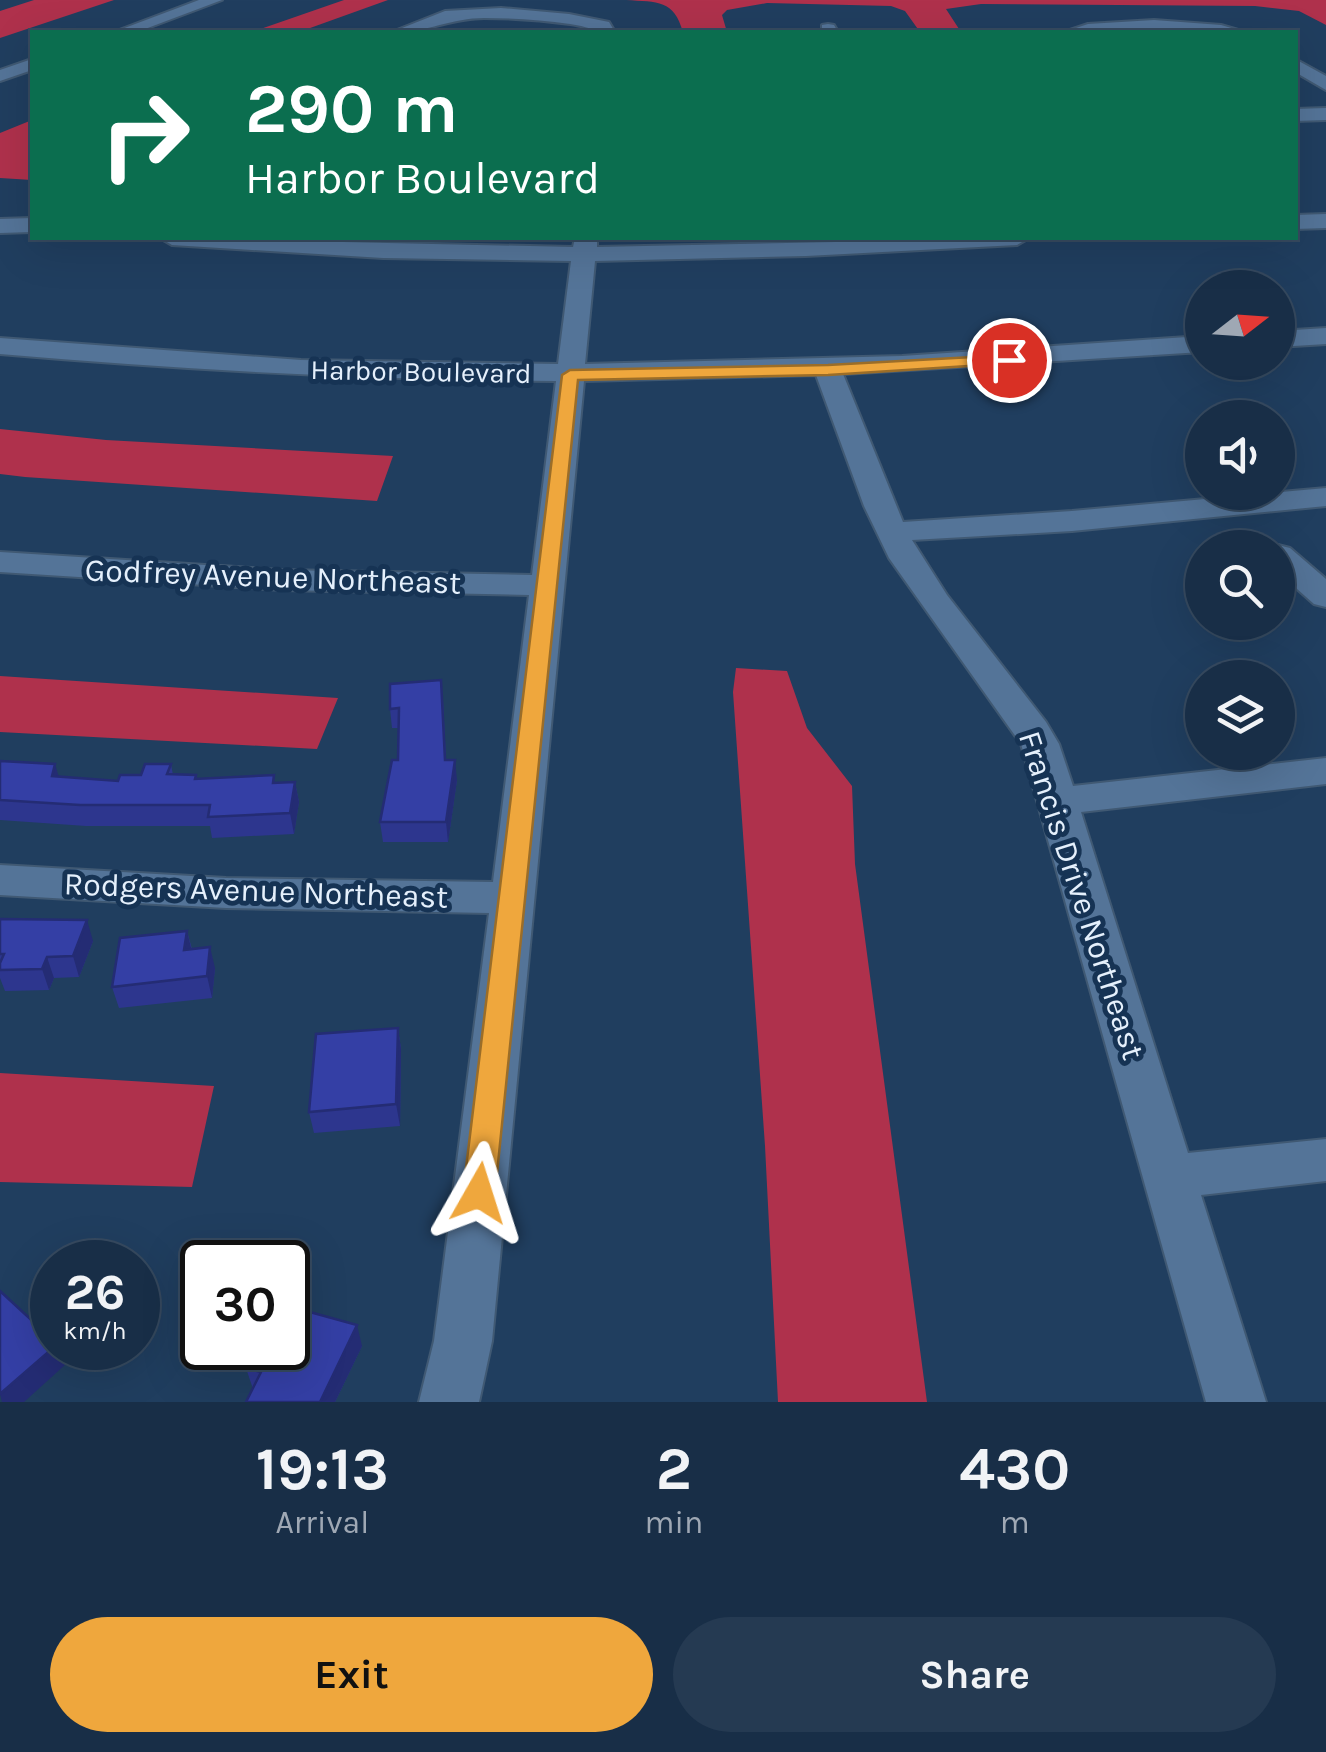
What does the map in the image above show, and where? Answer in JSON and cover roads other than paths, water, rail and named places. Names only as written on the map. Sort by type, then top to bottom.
[{"type":"street","points":[[128,30],[222,1]]},
{"type":"street","points":[[151,30],[222,1]]},
{"type":"street","points":[[406,30],[445,16],[477,13],[579,20],[606,30]]},
{"type":"street","points":[[1084,30],[1220,30]]},
{"type":"street","points":[[0,76],[30,65]]},
{"type":"street","points":[[1298,66],[1326,84]]},
{"type":"street","points":[[0,86],[30,75]]},
{"type":"street","points":[[1298,115],[1326,114]]},
{"type":"street","points":[[1298,222],[1326,221]]},
{"type":"street","points":[[0,226],[30,224]]},
{"type":"street","points":[[206,240],[407,252],[585,246],[816,250],[984,240]]},
{"type":"street","points":[[449,1402],[463,1340],[585,246]]},
{"type":"street","points":[[1295,338],[1326,336]]},
{"type":"street","name":"Harbor Boulevard","points":[[0,346],[252,366],[570,375],[828,370],[1185,345]]},
{"type":"street","name":"Francis Drive Northeast","points":[[828,370],[892,532],[922,584],[1040,744],[1236,1402]]},
{"type":"street","points":[[1295,500],[1326,497]]},
{"type":"street","points":[[892,532],[1185,510]]},
{"type":"street","points":[[1226,510],[1249,530]]},
{"type":"street","name":"Godfrey Avenue Northeast","points":[[0,562],[282,580],[547,585]]},
{"type":"street","points":[[1295,570],[1326,597]]},
{"type":"street","points":[[1058,801],[1326,771]]},
{"type":"street","name":"Rodgers Avenue Northeast","points":[[0,880],[226,892],[512,898]]},
{"type":"street","points":[[1170,1177],[1326,1160]]}]
